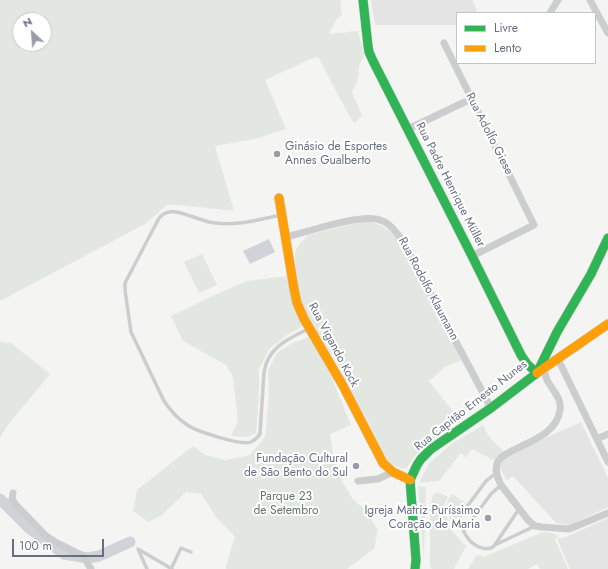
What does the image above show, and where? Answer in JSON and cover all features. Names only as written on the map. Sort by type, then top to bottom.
[{"type":"street","name":"Rua Padre Henrique Müller","points":[[363,0],[369,52],[373,61],[521,355],[527,364],[539,370]]},
{"type":"street","points":[[551,12],[558,0]]},
{"type":"street","points":[[590,0],[608,33]]},
{"type":"street","name":"Rua Adolfo Giese","points":[[444,43],[534,225],[472,256]]},
{"type":"street","points":[[408,129],[472,99]]},
{"type":"street","name":"Rua Vigando Kock","points":[[280,198],[294,289],[297,302],[304,319],[342,384],[379,457],[387,468],[410,480]]},
{"type":"street","name":"Rua Rodolfo Klaumann","points":[[286,238],[325,226],[361,218],[379,219],[392,227],[402,240],[491,408]]},
{"type":"street","name":"Rua Capitão Ernesto Nunes","points":[[410,480],[417,465],[426,454],[491,408],[539,370],[557,332],[591,274],[608,238]]},
{"type":"street","points":[[539,370],[558,359],[608,324]]},
{"type":"street","points":[[548,350],[550,358],[558,359]]},
{"type":"street","points":[[558,359],[608,462]]},
{"type":"street","points":[[539,370],[540,376],[547,380]]},
{"type":"street","points":[[539,370],[559,400],[560,410],[555,423],[544,434],[511,451],[500,459],[497,463],[496,473],[501,485],[528,520],[535,526],[542,528],[569,530],[608,513]]},
{"type":"street","points":[[597,439],[608,434]]},
{"type":"street","points":[[358,481],[378,479],[393,472]]},
{"type":"street","points":[[410,480],[416,565],[422,569]]},
{"type":"street","points":[[12,493],[12,499],[16,505],[46,536],[85,558],[91,569]]},
{"type":"lane","points":[[283,215],[229,224],[209,222],[171,211],[163,214],[158,220],[125,283],[131,332],[164,401],[186,425],[205,433],[233,441],[248,443],[252,442],[260,434],[264,372],[268,358],[272,352],[284,342],[309,329]]},
{"type":"lane","points":[[496,473],[486,481],[460,516],[460,520],[469,540],[479,547],[488,549],[535,526]]},
{"type":"lane","points":[[464,530],[492,494],[501,485]]},
{"type":"lane","points":[[494,546],[520,509]]},
{"type":"lane","points":[[147,569],[138,549],[172,569],[181,548],[191,552]]},
{"type":"shaded area","points":[[371,0],[472,0],[478,12],[456,12],[456,25],[375,25]]},
{"type":"shaded area","points":[[269,239],[275,252],[250,264],[243,251]]},
{"type":"shaded area","points":[[581,422],[608,478],[608,507],[570,525],[556,523],[513,476],[507,481],[497,463],[541,440]]},
{"type":"shaded area","points":[[608,518],[608,569],[570,569],[557,538],[564,538]]},
{"type":"green space","points":[[0,0],[340,0],[342,15],[337,19],[329,34],[358,31],[364,55],[359,66],[358,80],[352,92],[362,116],[354,123],[318,57],[265,80],[286,129],[255,139],[215,146],[234,211],[181,205],[167,205],[145,224],[0,301]]},
{"type":"green space","points":[[366,221],[376,223],[385,228],[400,242],[462,360],[445,367],[429,381],[460,420],[423,447],[407,468],[396,466],[386,459],[364,414],[361,415],[333,356],[320,339],[302,309],[298,296],[295,257],[296,250],[300,243],[309,235]]},
{"type":"green space","points":[[202,254],[217,285],[199,293],[184,262]]},
{"type":"green space","points":[[288,276],[303,326],[287,335],[270,348],[259,369],[259,397],[256,433],[247,437],[231,436],[238,421],[233,377],[226,365],[183,341],[171,316],[247,281]]},
{"type":"green space","name":"Parque 23 de Setembro","points":[[309,337],[327,366],[351,425],[330,434],[334,458],[342,481],[352,498],[358,504],[367,509],[378,530],[374,549],[347,569],[226,569],[235,537],[217,518],[201,494],[186,492],[162,515],[148,522],[133,511],[137,490],[193,446],[205,455],[226,460],[250,455],[265,437],[269,396],[268,371],[277,353],[292,343]]},
{"type":"green space","points":[[0,339],[1,342],[11,343],[50,374],[7,426],[0,438]]},
{"type":"green space","points":[[483,425],[489,437],[504,451],[493,460],[472,449],[466,457],[461,453],[439,481],[419,483],[429,463],[453,443]]},
{"type":"green space","points":[[418,486],[426,487],[424,561]]},
{"type":"green space","points":[[436,493],[448,497],[444,507],[446,514],[453,532],[466,546],[454,569],[432,569],[430,566],[430,508],[433,495]]},
{"type":"green space","points":[[452,494],[467,504],[452,524],[446,506]]},
{"type":"green space","points":[[540,533],[553,533],[558,536],[555,539],[568,569],[540,569],[537,564],[528,569],[468,569],[477,555],[484,557]]},
{"type":"waterway","points":[[0,499],[29,528],[64,554],[88,558],[99,556],[130,542]]},
{"type":"traffic: fast","points":[[363,0],[368,46],[373,61],[521,355],[527,364],[537,373]]},
{"type":"traffic: fast","points":[[415,569],[416,560],[410,480],[417,465],[431,449],[491,408],[537,373],[557,332],[591,274],[608,238]]},
{"type":"traffic: slow","points":[[279,198],[294,289],[297,303],[304,319],[342,384],[383,463],[393,472],[410,480]]},
{"type":"traffic: slow","points":[[537,373],[608,324]]},
{"type":"place","name":"Ginásio de Esportes Annes Gualberto","points":[[277,154]]},
{"type":"place","name":"Fundação Cultural de São Bento do Sul","points":[[356,466]]},
{"type":"place","name":"Igreja Matriz Puríssimo Coração de Maria","points":[[488,518]]}]
